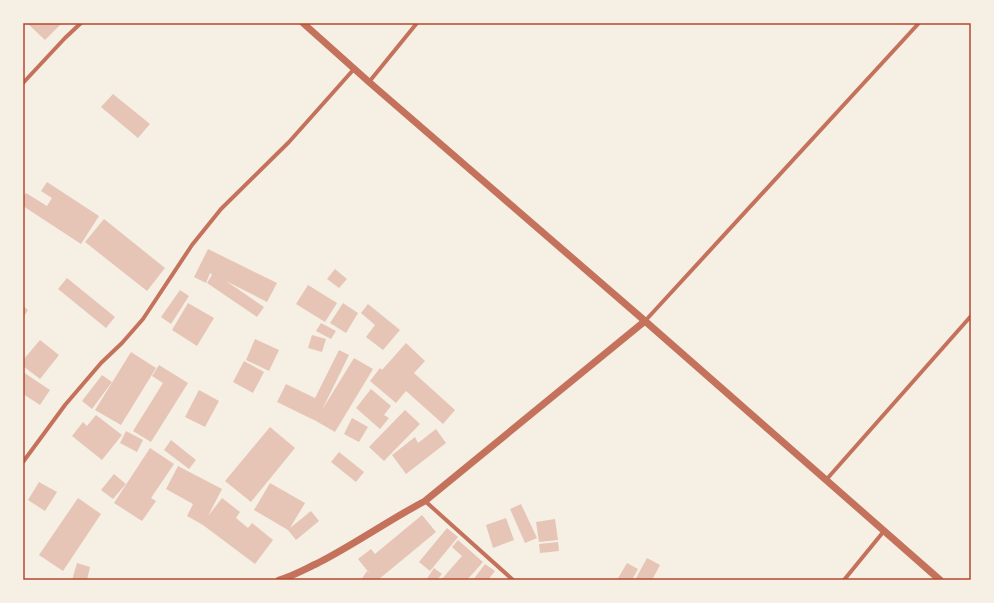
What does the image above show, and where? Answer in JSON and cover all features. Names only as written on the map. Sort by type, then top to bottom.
[{"type":"street","points":[[23,83],[81,23]]},
{"type":"street","points":[[303,23],[940,580]]},
{"type":"street","points":[[369,82],[417,23]]},
{"type":"street","points":[[279,580],[291,577],[338,553],[404,512],[425,501],[645,321],[919,23]]},
{"type":"street","points":[[23,462],[65,404],[101,363],[122,343],[142,319],[192,245],[221,209],[289,142],[354,68]]},
{"type":"street","points":[[826,480],[971,316]]},
{"type":"street","points":[[425,501],[513,580]]},
{"type":"street","points":[[844,580],[884,531]]},
{"type":"building","points":[[27,23],[62,23],[45,40]]},
{"type":"building","points":[[113,94],[150,124],[138,138],[101,107]]},
{"type":"building","points":[[47,182],[99,216],[81,244],[23,206],[23,197],[26,193],[47,206],[52,198],[41,191]]},
{"type":"building","points":[[104,219],[165,268],[147,291],[85,242]]},
{"type":"building","points":[[208,249],[277,283],[267,302],[226,281],[264,307],[257,317],[207,283],[212,275],[210,273],[206,283],[194,277]]},
{"type":"building","points":[[335,269],[347,279],[339,288],[327,279]]},
{"type":"building","points":[[67,278],[115,317],[106,328],[58,289]]},
{"type":"building","points":[[308,285],[337,303],[325,322],[296,304]]},
{"type":"building","points":[[180,290],[189,296],[171,324],[161,317]]},
{"type":"building","points":[[188,303],[214,318],[197,346],[172,330]]},
{"type":"building","points":[[343,303],[358,313],[346,333],[330,323]]},
{"type":"building","points":[[368,304],[400,330],[383,350],[366,337],[375,325],[361,313]]},
{"type":"building","points":[[23,306],[28,310],[23,318]]},
{"type":"building","points":[[321,323],[336,331],[331,339],[316,331]]},
{"type":"building","points":[[312,335],[326,339],[322,352],[308,348]]},
{"type":"building","points":[[255,339],[279,350],[269,371],[246,360]]},
{"type":"building","points":[[40,340],[59,355],[40,379],[23,366],[23,360]]},
{"type":"building","points":[[406,343],[425,361],[414,373],[455,410],[443,424],[406,391],[396,403],[370,381],[380,368],[382,370]]},
{"type":"building","points":[[339,350],[349,355],[322,410],[354,358],[373,369],[335,432],[277,402],[286,384],[315,398]]},
{"type":"building","points":[[131,352],[156,368],[121,425],[95,410]]},
{"type":"building","points":[[244,361],[264,372],[253,393],[233,382]]},
{"type":"building","points":[[159,365],[188,383],[151,442],[133,431],[163,383],[152,376]]},
{"type":"building","points":[[23,372],[50,390],[40,405],[23,394]]},
{"type":"building","points":[[102,375],[112,382],[92,409],[82,401]]},
{"type":"building","points":[[371,389],[391,406],[384,415],[389,418],[380,429],[356,408]]},
{"type":"building","points":[[199,390],[219,401],[205,427],[185,417]]},
{"type":"building","points":[[405,410],[420,424],[384,461],[369,447]]},
{"type":"building","points":[[96,415],[122,435],[102,460],[72,436],[83,422],[87,426]]},
{"type":"building","points":[[352,418],[368,427],[359,442],[344,434]]},
{"type":"building","points":[[270,427],[295,448],[251,502],[225,481]]},
{"type":"building","points":[[436,429],[446,443],[406,474],[392,455],[415,437],[418,443]]},
{"type":"building","points":[[126,431],[143,440],[137,452],[120,443]]},
{"type":"building","points":[[171,440],[196,460],[189,469],[164,450]]},
{"type":"building","points":[[150,448],[174,464],[151,498],[156,501],[142,521],[114,503]]},
{"type":"building","points":[[339,452],[364,472],[356,482],[331,462]]},
{"type":"building","points":[[178,466],[222,489],[208,516],[222,498],[240,512],[236,518],[248,528],[252,523],[273,540],[255,564],[203,525],[187,516],[193,504],[166,489]]},
{"type":"building","points":[[114,474],[126,484],[113,499],[101,490]]},
{"type":"building","points":[[39,482],[57,492],[45,511],[28,500]]},
{"type":"building","points":[[270,483],[305,503],[290,528],[311,511],[319,521],[296,540],[288,530],[254,510]]},
{"type":"building","points":[[78,498],[101,514],[63,571],[39,555]]},
{"type":"building","points":[[521,504],[537,538],[525,543],[510,509]]},
{"type":"building","points":[[422,515],[436,532],[378,580],[361,580],[367,571],[370,574],[358,559],[371,549],[375,554]]},
{"type":"building","points":[[506,518],[514,540],[493,548],[486,525]]},
{"type":"building","points":[[555,519],[558,540],[539,542],[536,522]]},
{"type":"building","points":[[447,528],[458,537],[430,571],[419,562]]},
{"type":"building","points":[[458,540],[483,562],[467,580],[441,580],[462,556],[452,547]]},
{"type":"building","points":[[558,542],[559,551],[540,553],[539,544]]},
{"type":"building","points":[[647,558],[660,565],[652,580],[635,580]]},
{"type":"building","points":[[77,563],[90,567],[87,580],[72,580]]},
{"type":"building","points":[[627,563],[638,569],[632,580],[617,580]]},
{"type":"building","points":[[485,564],[495,571],[488,580],[473,580]]},
{"type":"building","points":[[434,568],[442,574],[437,580],[426,580]]}]
